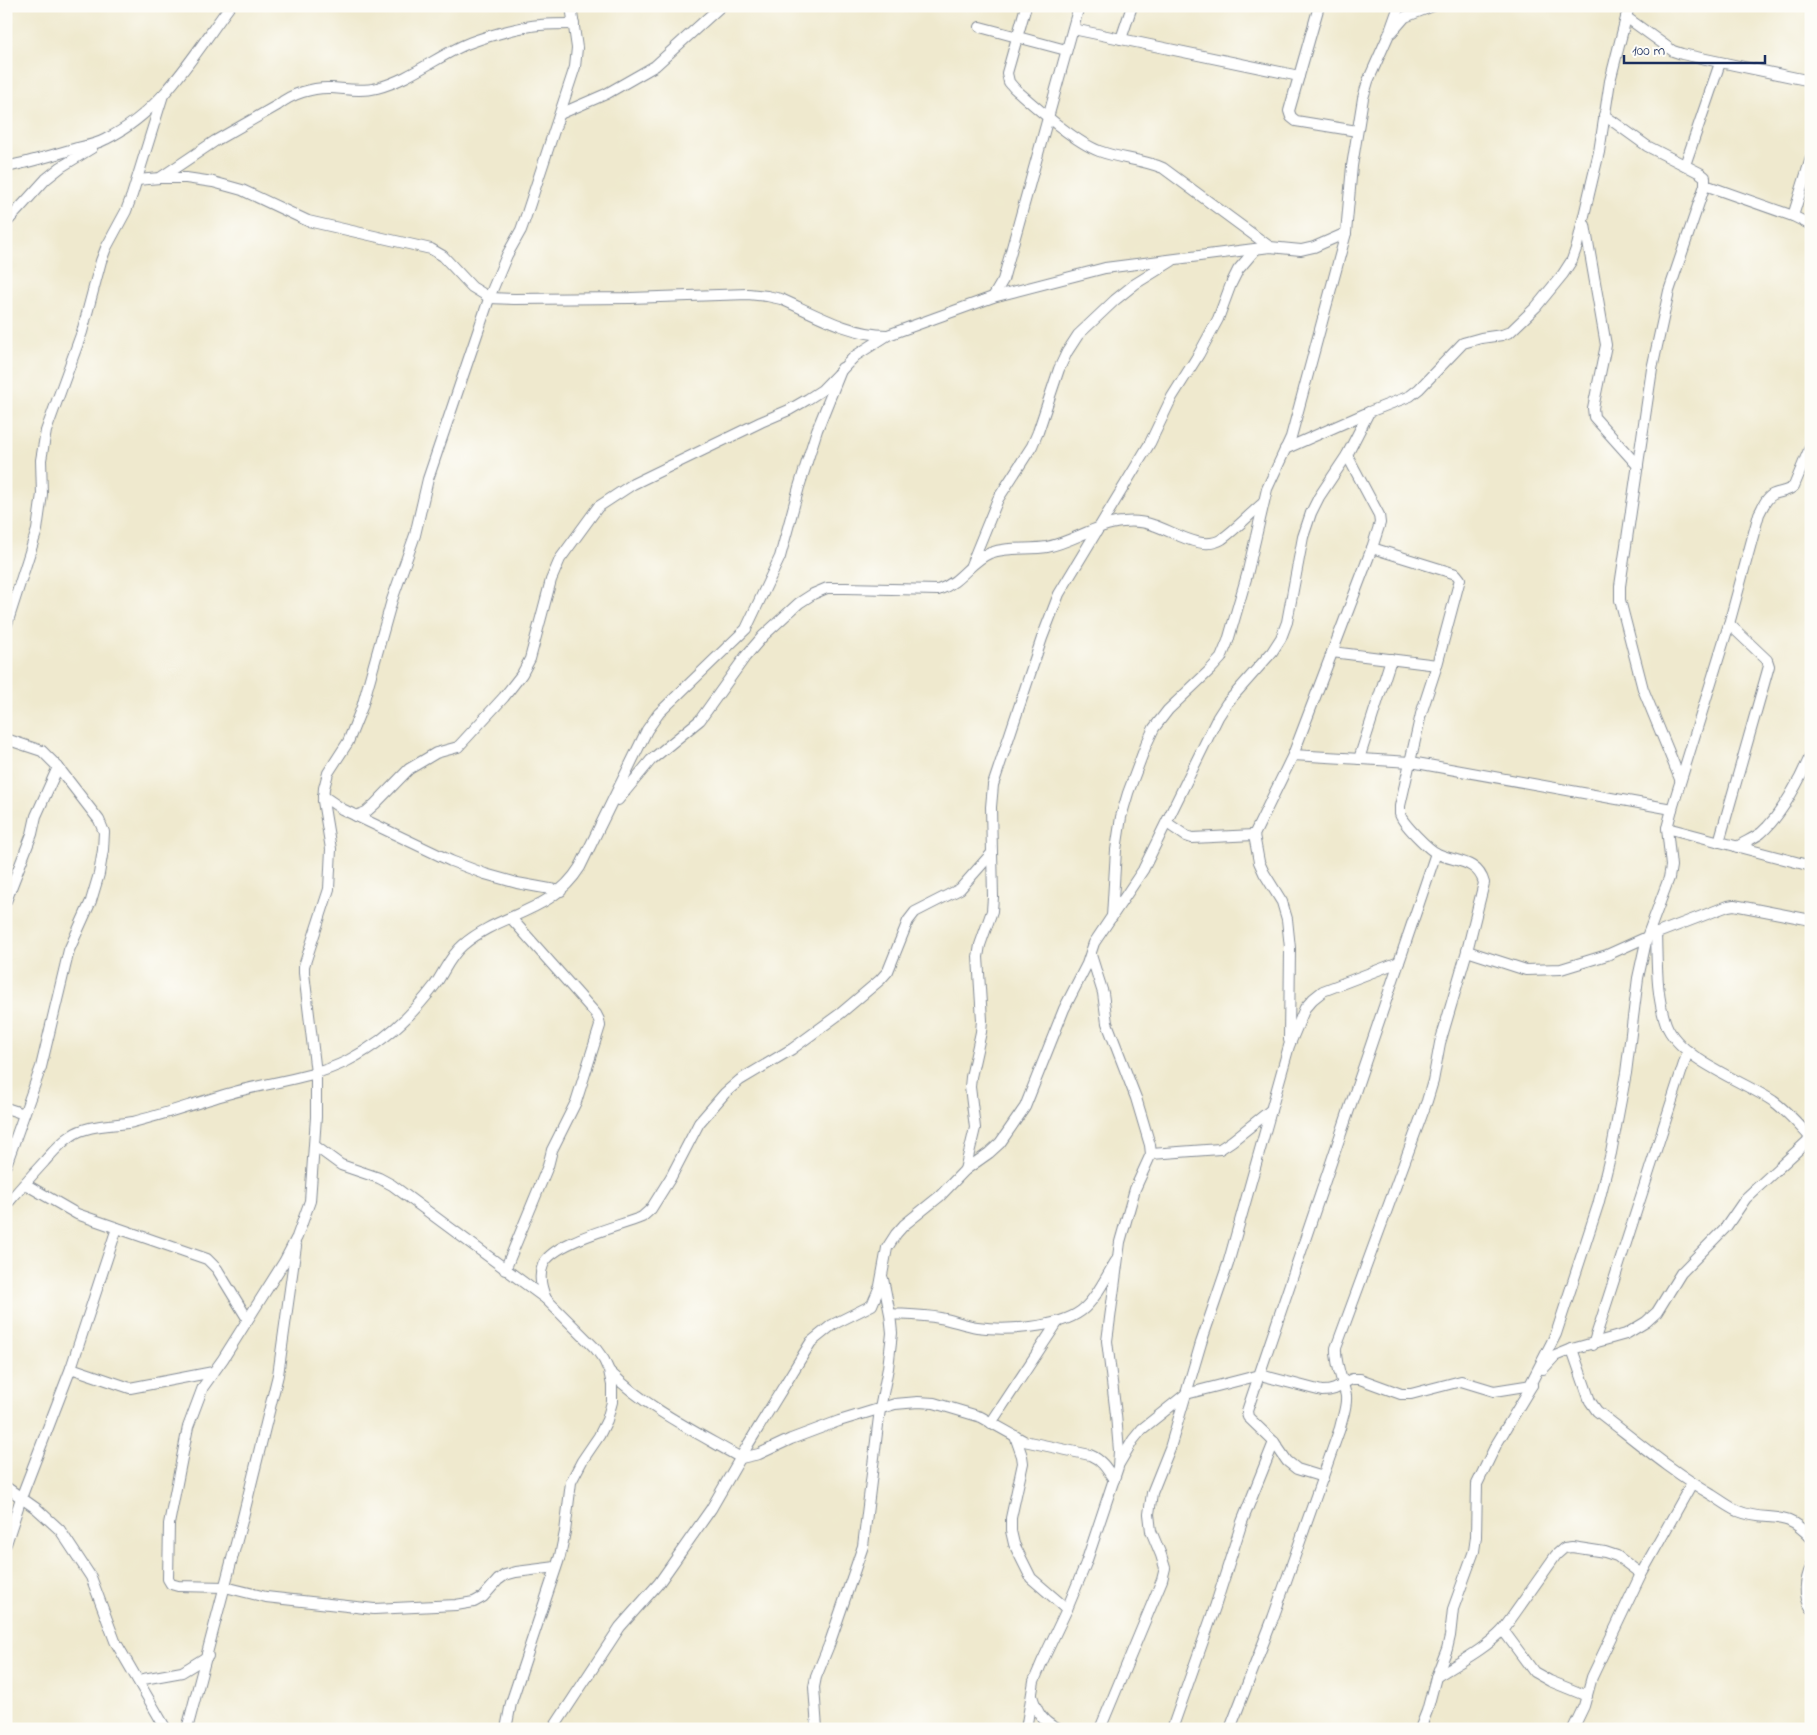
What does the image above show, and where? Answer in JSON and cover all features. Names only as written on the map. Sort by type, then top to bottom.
[{"type":"street","points":[[6,223],[46,179],[131,124],[152,108],[230,6]]},
{"type":"street","points":[[556,1567],[505,1575],[483,1597],[474,1602],[456,1606],[374,1609],[266,1597],[225,1587],[178,1586],[171,1584],[168,1579],[169,1524],[186,1437],[200,1395],[284,1262],[297,1237],[310,1201],[315,1146],[316,1073],[304,966],[329,889],[331,849],[323,796],[324,788],[328,773],[353,731],[365,698],[392,600],[415,535],[428,479],[490,298],[507,255],[521,230],[526,216],[575,67],[577,48],[571,6]]},
{"type":"street","points":[[560,114],[606,94],[656,66],[721,6]]},
{"type":"street","points":[[1026,6],[1016,36],[1008,72],[1009,82],[1048,116],[1083,142],[1098,151],[1151,163],[1163,168],[1270,247]]},
{"type":"street","points":[[993,298],[1003,280],[1079,6]]},
{"type":"street","points":[[1121,39],[1132,6]]},
{"type":"street","points":[[1319,6],[1289,111],[1296,121],[1357,131]]},
{"type":"street","points":[[1112,918],[1120,817],[1154,728],[1168,710],[1221,658],[1228,641],[1247,575],[1266,489],[1296,420],[1346,232],[1352,166],[1363,98],[1368,81],[1399,6]]},
{"type":"street","points":[[1389,34],[1405,17],[1433,6]]},
{"type":"street","points":[[1285,449],[1410,396],[1463,343],[1510,332],[1536,307],[1563,274],[1577,246],[1584,219],[1599,152],[1610,81],[1627,11],[1673,51],[1720,63],[1811,81]]},
{"type":"street","points":[[160,178],[215,141],[278,105],[285,99],[305,91],[328,88],[352,90],[376,88],[404,78],[472,41],[538,25],[574,24]]},
{"type":"street","points":[[980,27],[1066,50]]},
{"type":"street","points":[[1073,30],[1299,76]]},
{"type":"street","points":[[1685,165],[1720,63]]},
{"type":"street","points":[[6,627],[37,530],[42,494],[40,460],[46,432],[82,332],[101,261],[126,211],[163,95]]},
{"type":"street","points":[[1604,115],[1647,146],[1705,177],[1705,185],[1669,291],[1652,369],[1620,586],[1620,600],[1643,689],[1680,779]]},
{"type":"street","points":[[6,167],[31,162],[104,141]]},
{"type":"street","points":[[1792,216],[1811,158]]},
{"type":"street","points":[[137,180],[186,178],[220,184],[242,190],[308,221],[431,249],[443,256],[472,287],[490,298],[630,298],[748,294],[781,299],[858,332],[872,335],[888,334]]},
{"type":"street","points":[[1705,185],[1792,216],[1811,225]]},
{"type":"street","points":[[1584,219],[1606,345],[1593,408],[1594,417],[1638,466]]},
{"type":"street","points":[[356,816],[366,812],[409,769],[436,753],[458,747],[516,681],[530,659],[551,580],[560,559],[598,507],[633,484],[796,407],[822,390],[855,356],[888,334],[993,298],[1105,268],[1270,247],[1301,250],[1314,247],[1346,232]]},
{"type":"street","points":[[965,1170],[975,1128],[970,1087],[981,1032],[982,1003],[978,957],[992,911],[991,795],[993,785],[1050,616],[1060,594],[1150,443],[1172,397],[1211,333],[1238,270],[1255,250]]},
{"type":"street","points":[[971,566],[998,499],[1032,446],[1066,352],[1078,336],[1115,300],[1135,284],[1175,259]]},
{"type":"street","points":[[6,1204],[59,1146],[79,1131],[164,1114],[232,1092],[316,1073],[345,1062],[372,1047],[390,1033],[433,987],[452,957],[463,945],[499,923],[543,903],[561,891],[574,877],[580,867],[608,812],[636,750],[655,719],[746,628],[754,616],[780,557],[798,487],[842,368]]},
{"type":"street","points":[[553,1729],[620,1627],[659,1583],[711,1509],[811,1342],[832,1325],[872,1305],[880,1286],[887,1248],[896,1234],[904,1225],[940,1196],[965,1170],[989,1154],[1000,1143],[1025,1107],[1064,1009],[1094,944],[1143,870],[1218,717],[1227,703],[1272,652],[1281,638],[1287,622],[1303,537],[1311,513],[1318,497],[1347,455],[1370,412]]},
{"type":"street","points":[[1420,1729],[1449,1643],[1454,1610],[1474,1551],[1478,1484],[1496,1444],[1531,1384],[1556,1334],[1598,1205],[1611,1153],[1626,1073],[1635,993],[1669,878],[1671,866],[1667,828],[1680,779],[1729,624],[1759,514],[1772,494],[1794,486],[1811,445]]},
{"type":"street","points":[[1289,1046],[1290,948],[1287,919],[1282,902],[1264,874],[1259,862],[1254,835],[1293,755],[1380,523],[1379,515],[1347,455]]},
{"type":"street","points":[[608,812],[651,760],[700,720],[745,657],[763,636],[799,603],[813,594],[827,588],[938,590],[950,586],[971,566],[992,552],[1048,547],[1100,527],[1122,522],[1152,524],[1199,542],[1213,542],[1221,539],[1262,504]]},
{"type":"street","points":[[1230,1729],[1273,1618],[1346,1406],[1335,1357],[1336,1348],[1427,1102],[1440,1043],[1484,884],[1477,868],[1436,853],[1406,824],[1400,815],[1400,806],[1421,714],[1437,665],[1460,579],[1456,574],[1372,548]]},
{"type":"street","points":[[1719,842],[1769,666],[1767,660],[1729,624]]},
{"type":"street","points":[[1332,652],[1437,665]]},
{"type":"street","points":[[1359,759],[1391,660]]},
{"type":"street","points":[[6,739],[42,751],[58,767],[98,820],[104,832],[100,874],[91,901],[69,950],[41,1066],[6,1165]]},
{"type":"street","points":[[1737,847],[1759,834],[1770,824],[1780,810],[1811,754]]},
{"type":"street","points":[[1293,755],[1411,762],[1672,810]]},
{"type":"street","points":[[6,901],[32,834],[36,816],[58,767]]},
{"type":"street","points":[[323,796],[356,816],[451,861],[485,874],[517,883],[561,891]]},
{"type":"street","points":[[1167,823],[1192,838],[1254,835]]},
{"type":"street","points":[[1667,828],[1811,866]]},
{"type":"street","points":[[1323,1477],[1297,1469],[1287,1461],[1274,1442],[1248,1417],[1247,1411],[1436,853]]},
{"type":"street","points":[[546,1299],[540,1278],[543,1265],[550,1254],[563,1245],[642,1217],[651,1208],[672,1177],[699,1123],[725,1093],[740,1080],[792,1048],[841,1013],[880,980],[891,966],[908,922],[915,912],[960,889],[991,854]]},
{"type":"street","points":[[1466,951],[1526,970],[1561,969],[1607,955],[1651,935],[1728,906],[1734,905],[1811,920]]},
{"type":"street","points":[[505,1270],[548,1166],[552,1150],[576,1102],[600,1026],[596,1014],[511,918]]},
{"type":"street","points":[[1026,1729],[1031,1694],[1042,1662],[1086,1563],[1118,1467],[1133,1440],[1142,1429],[1186,1394],[1260,1375],[1322,1391],[1329,1391],[1343,1386],[1352,1378],[1360,1379],[1401,1394],[1461,1381],[1494,1392],[1531,1384],[1555,1356],[1572,1349],[1593,1345],[1626,1334],[1646,1322],[1657,1312],[1681,1273],[1726,1227],[1746,1198],[1811,1138],[1772,1101],[1714,1068],[1675,1041],[1667,1026],[1660,1003],[1651,935]]},
{"type":"street","points":[[1091,954],[1103,992],[1108,1023],[1136,1098],[1151,1154],[1135,1189],[1120,1242],[1107,1341],[1116,1415],[1119,1451],[1118,1467]]},
{"type":"street","points":[[1100,1729],[1164,1574],[1165,1568],[1162,1555],[1151,1531],[1149,1514],[1152,1492],[1170,1448],[1201,1343],[1228,1264],[1289,1046],[1306,1008],[1323,991],[1399,962]]},
{"type":"street","points":[[1593,1345],[1688,1051]]},
{"type":"street","points":[[6,1108],[24,1114]]},
{"type":"street","points":[[1151,1154],[1220,1149],[1271,1110]]},
{"type":"street","points":[[315,1146],[341,1165],[379,1178],[392,1185],[546,1299],[596,1349],[609,1371],[612,1394],[607,1420],[571,1482],[565,1532],[556,1567],[511,1703],[506,1729]]},
{"type":"street","points":[[25,1184],[77,1214],[207,1259],[217,1270],[247,1318]]},
{"type":"street","points":[[6,1544],[21,1498],[71,1368],[117,1228]]},
{"type":"street","points":[[187,1729],[208,1656],[278,1375],[297,1237]]},
{"type":"street","points":[[890,1314],[941,1318],[976,1327],[991,1328],[1057,1323],[1081,1311],[1118,1259]]},
{"type":"street","points":[[817,1729],[814,1687],[862,1546],[880,1409],[890,1350],[892,1334],[890,1314],[882,1274]]},
{"type":"street","points":[[991,1423],[1057,1323]]},
{"type":"street","points":[[1572,1349],[1593,1407],[1692,1483],[1750,1515],[1783,1518],[1792,1521],[1801,1527],[1811,1538]]},
{"type":"street","points":[[71,1368],[130,1388],[213,1372]]},
{"type":"street","points":[[609,1371],[628,1390],[644,1402],[741,1458],[759,1454],[807,1433],[895,1404],[918,1402],[965,1412],[991,1423],[1024,1441],[1098,1458],[1114,1480]]},
{"type":"street","points":[[1015,1436],[1023,1463],[1010,1531],[1014,1544],[1031,1578],[1067,1609]]},
{"type":"street","points":[[1172,1729],[1215,1607],[1242,1522],[1274,1442]]},
{"type":"street","points":[[1573,1729],[1587,1696],[1592,1677],[1641,1574],[1692,1483]]},
{"type":"street","points":[[6,1487],[37,1509],[60,1530],[91,1577],[116,1641],[166,1729]]},
{"type":"street","points":[[1436,1677],[1484,1647],[1503,1630],[1556,1555],[1564,1548],[1572,1547],[1605,1552],[1617,1556],[1641,1574]]},
{"type":"street","points":[[1811,1567],[1806,1580],[1806,1591],[1811,1608]]},
{"type":"street","points":[[1503,1630],[1534,1672],[1550,1681],[1587,1696]]},
{"type":"street","points":[[138,1680],[182,1672],[208,1656]]},
{"type":"street","points":[[1031,1694],[1042,1719],[1058,1729]]}]
